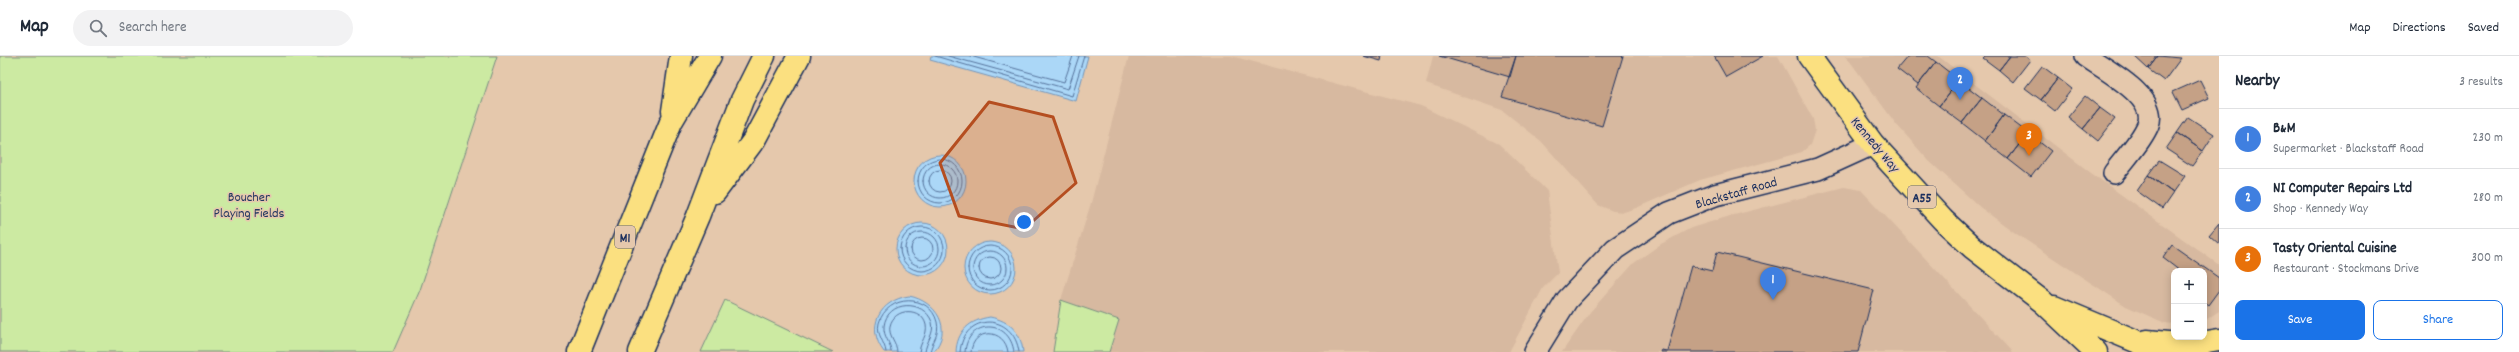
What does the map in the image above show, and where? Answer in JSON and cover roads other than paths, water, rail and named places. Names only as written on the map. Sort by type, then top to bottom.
[{"type":"highway","name":"M1","points":[[671,122],[681,56]]},
{"type":"highway","name":"M1","points":[[580,352],[671,122],[710,56]]},
{"type":"highway","points":[[640,352],[698,216],[742,100],[764,56]]},
{"type":"highway","points":[[698,216],[754,140],[799,56]]},
{"type":"highway","name":"Kennedy Way","points":[[1809,56],[1873,144],[1943,220],[1979,253],[2043,302],[2096,352]]},
{"type":"highway","name":"Kennedy Way","points":[[2043,302],[2140,341],[2162,352]]},
{"type":"highway","points":[[2140,341],[2190,345],[2219,340]]},
{"type":"street","points":[[2086,56],[2141,96],[2149,108],[2149,124],[2114,173]]},
{"type":"street","name":"Blackstaff Road","points":[[1535,352],[1566,300],[1615,249],[1669,213],[1715,195],[1818,169],[1873,144]]},
{"type":"water","points":[[931,56],[1088,56],[1076,101],[930,60]]},
{"type":"water","points":[[935,155],[945,155],[955,159],[962,166],[966,176],[966,186],[962,196],[955,203],[945,207],[935,207],[925,203],[918,196],[914,186],[914,176],[918,166],[925,159]]},
{"type":"water","points":[[917,223],[927,223],[937,227],[944,234],[948,244],[948,254],[944,264],[937,271],[927,275],[917,275],[907,271],[900,264],[896,254],[896,244],[900,234],[907,227]]},
{"type":"water","points":[[985,242],[995,242],[1004,246],[1012,254],[1016,263],[1016,273],[1012,282],[1004,290],[995,294],[985,294],[976,290],[968,282],[964,273],[964,263],[968,254],[976,246]]},
{"type":"water","points":[[909,296],[919,299],[927,304],[939,317],[942,325],[942,334],[939,343],[933,352],[884,352],[878,343],[876,333],[878,316],[890,303]]},
{"type":"water","points":[[990,317],[1003,321],[1013,328],[1020,339],[1023,352],[956,352],[962,332],[976,321]]},
{"type":"place","name":"NI Computer Repairs Ltd","points":[[1960,100]]},
{"type":"place","name":"Tasty Oriental Cuisine","points":[[2029,156]]},
{"type":"place","name":"B&M","points":[[1773,300]]},
{"type":"park label","name":"Boucher Playing Fields","points":[[249,204]]}]
